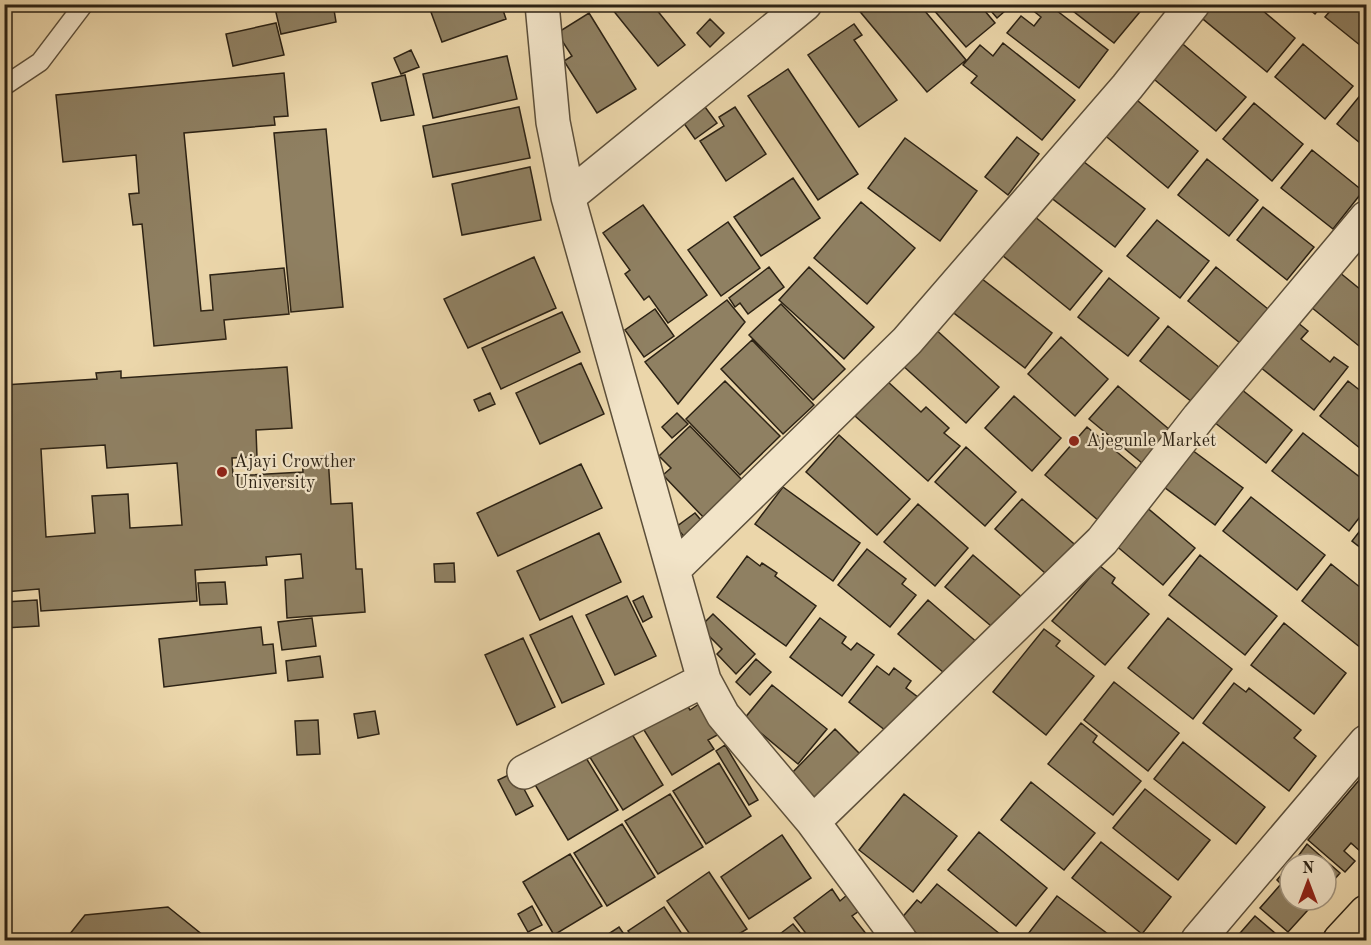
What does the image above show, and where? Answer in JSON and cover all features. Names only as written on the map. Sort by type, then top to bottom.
[{"type":"highway","points":[[1340,940],[1366,912]]},
{"type":"street","points":[[542,4],[553,122],[568,197],[704,680],[723,715],[813,822],[900,940]]},
{"type":"street","points":[[568,197],[805,4]]},
{"type":"street","points":[[673,570],[907,341],[1127,87],[1193,4]]},
{"type":"street","points":[[813,822],[1102,541],[1199,417],[1366,218]]},
{"type":"street","points":[[524,772],[704,680]]},
{"type":"street","points":[[1198,940],[1366,742]]},
{"type":"lane","points":[[4,86],[40,62],[84,4]]},
{"type":"building","points":[[274,4],[333,4],[336,22],[281,34]]},
{"type":"building","points":[[428,4],[501,4],[506,19],[442,42]]},
{"type":"building","points":[[608,4],[652,4],[685,45],[658,66]]},
{"type":"building","points":[[862,4],[919,4],[966,60],[927,92],[857,8]]},
{"type":"building","points":[[936,4],[979,4],[995,23],[966,47],[932,8]]},
{"type":"building","points":[[985,4],[1013,4],[997,18]]},
{"type":"building","points":[[1035,4],[1048,4],[1108,50],[1079,88],[1007,33],[1021,16],[1034,26],[1041,17],[1031,9]]},
{"type":"building","points":[[1078,4],[1141,4],[1144,7],[1114,43],[1073,11]]},
{"type":"building","points":[[1196,4],[1255,4],[1295,38],[1267,72],[1192,10]]},
{"type":"building","points":[[1303,4],[1323,4],[1315,14]]},
{"type":"building","points":[[1336,4],[1366,4],[1366,50],[1325,17]]},
{"type":"building","points":[[589,13],[636,89],[597,113],[564,61],[572,56],[557,33]]},
{"type":"building","points":[[710,19],[724,33],[710,47],[697,33]]},
{"type":"building","points":[[276,23],[284,55],[233,66],[226,34]]},
{"type":"building","points":[[854,24],[862,35],[854,40],[897,100],[859,127],[808,55]]},
{"type":"building","points":[[1172,35],[1246,97],[1216,131],[1143,70]]},
{"type":"building","points":[[1003,43],[1075,100],[1042,140],[971,83],[977,76],[963,65],[980,45],[993,56]]},
{"type":"building","points":[[1303,44],[1353,86],[1325,119],[1275,77]]},
{"type":"building","points":[[411,50],[419,67],[401,74],[394,58]]},
{"type":"building","points":[[507,56],[517,99],[433,118],[423,74]]},
{"type":"building","points":[[788,69],[858,174],[818,200],[748,96]]},
{"type":"building","points":[[284,73],[288,116],[274,117],[275,125],[184,133],[201,311],[213,310],[210,275],[284,268],[289,314],[224,320],[226,339],[154,346],[142,224],[133,225],[129,194],[139,193],[136,155],[63,162],[56,95]]},
{"type":"building","points":[[405,75],[414,115],[381,121],[372,83]]},
{"type":"building","points":[[1126,91],[1198,151],[1168,188],[1096,128]]},
{"type":"building","points":[[1362,93],[1366,97],[1366,148],[1337,124]]},
{"type":"building","points":[[1254,103],[1303,144],[1272,181],[1223,139]]},
{"type":"building","points":[[519,107],[530,158],[433,177],[423,126]]},
{"type":"building","points":[[705,107],[717,123],[695,139],[683,122]]},
{"type":"building","points":[[735,107],[766,154],[726,181],[700,141],[724,126],[719,117]]},
{"type":"building","points":[[326,129],[343,307],[291,312],[274,133]]},
{"type":"building","points":[[1017,137],[1039,154],[1008,195],[985,177]]},
{"type":"building","points":[[905,138],[977,191],[940,241],[868,188]]},
{"type":"building","points":[[1312,150],[1363,191],[1333,229],[1281,188]]},
{"type":"building","points":[[1075,155],[1145,209],[1115,247],[1045,193]]},
{"type":"building","points":[[1207,159],[1258,200],[1229,236],[1178,195]]},
{"type":"building","points":[[530,167],[541,220],[462,235],[452,184]]},
{"type":"building","points":[[793,178],[820,218],[761,256],[734,217]]},
{"type":"building","points":[[861,202],[915,248],[867,304],[814,258]]},
{"type":"building","points":[[643,205],[707,295],[668,323],[649,296],[644,300],[625,274],[630,270],[603,233]]},
{"type":"building","points":[[1263,207],[1314,247],[1287,280],[1237,240]]},
{"type":"building","points":[[1029,212],[1102,271],[1070,310],[997,251]]},
{"type":"building","points":[[1157,220],[1209,261],[1180,298],[1127,256]]},
{"type":"building","points":[[728,222],[760,268],[721,296],[688,250]]},
{"type":"building","points":[[534,257],[556,308],[468,348],[444,299]]},
{"type":"building","points":[[769,267],[784,287],[748,314],[740,303],[735,307],[729,298]]},
{"type":"building","points":[[809,267],[874,327],[844,359],[779,300]]},
{"type":"building","points":[[1216,267],[1268,309],[1240,343],[1188,301]]},
{"type":"building","points":[[1339,272],[1366,294],[1366,347],[1364,350],[1311,307]]},
{"type":"building","points":[[977,275],[1052,333],[1025,368],[950,310]]},
{"type":"building","points":[[1109,278],[1159,318],[1128,356],[1078,317]]},
{"type":"building","points":[[727,300],[745,322],[678,404],[645,362]]},
{"type":"building","points":[[781,304],[845,369],[813,400],[749,335]]},
{"type":"building","points":[[655,309],[674,336],[644,357],[625,330]]},
{"type":"building","points":[[562,312],[580,352],[501,389],[482,348]]},
{"type":"building","points":[[1297,322],[1308,331],[1301,339],[1330,362],[1334,357],[1348,367],[1314,410],[1260,367]]},
{"type":"building","points":[[1168,326],[1220,368],[1192,402],[1140,361]]},
{"type":"building","points":[[933,327],[999,387],[966,423],[901,364]]},
{"type":"building","points":[[1061,337],[1108,379],[1075,416],[1028,374]]},
{"type":"building","points":[[752,340],[814,405],[783,434],[721,369]]},
{"type":"building","points":[[581,363],[604,414],[540,444],[516,393]]},
{"type":"building","points":[[287,367],[292,428],[256,430],[257,457],[232,458],[233,476],[303,472],[302,458],[328,456],[331,504],[352,503],[356,569],[362,569],[365,612],[287,618],[285,580],[303,578],[301,554],[266,557],[267,565],[195,570],[197,601],[41,611],[39,589],[4,592],[4,385],[97,379],[96,373],[121,371],[121,378]],"holes":[[[105,445],[107,468],[177,463],[182,525],[130,528],[128,494],[92,496],[95,533],[46,537],[41,449]]]},
{"type":"building","points":[[725,381],[780,436],[740,475],[686,419]]},
{"type":"building","points":[[887,381],[921,412],[926,407],[949,428],[944,433],[960,446],[928,481],[855,416]]},
{"type":"building","points":[[1348,381],[1366,395],[1366,453],[1320,416]]},
{"type":"building","points":[[1118,386],[1170,430],[1142,463],[1089,419]]},
{"type":"building","points":[[1241,389],[1292,430],[1266,463],[1214,422]]},
{"type":"building","points":[[490,393],[495,404],[479,411],[474,400]]},
{"type":"building","points":[[1014,396],[1061,438],[1032,471],[985,428]]},
{"type":"building","points":[[677,413],[688,424],[672,438],[662,427]]},
{"type":"building","points":[[690,426],[744,482],[705,519],[663,475],[671,468],[659,456]]},
{"type":"building","points":[[1087,427],[1142,473],[1099,521],[1045,475]]},
{"type":"building","points":[[1303,433],[1366,482],[1362,488],[1366,492],[1366,509],[1349,531],[1272,471]]},
{"type":"building","points":[[839,435],[910,499],[877,535],[806,472]]},
{"type":"building","points":[[966,447],[1016,492],[985,526],[935,482]]},
{"type":"building","points":[[1192,450],[1243,488],[1215,525],[1164,487]]},
{"type":"building","points":[[581,464],[602,508],[498,556],[477,513]]},
{"type":"building","points":[[783,487],[860,543],[833,581],[755,524]]},
{"type":"building","points":[[1251,497],[1325,555],[1297,590],[1223,531]]},
{"type":"building","points":[[1022,499],[1080,549],[1053,580],[995,529]]},
{"type":"building","points":[[918,504],[968,548],[935,586],[884,542]]},
{"type":"building","points":[[1145,506],[1195,548],[1163,585],[1114,544]]},
{"type":"building","points":[[695,513],[710,531],[692,546],[676,527]]},
{"type":"building","points":[[1366,523],[1366,552],[1352,541]]},
{"type":"building","points":[[599,533],[621,582],[540,620],[517,571]]},
{"type":"building","points":[[867,549],[906,579],[902,584],[916,595],[890,627],[838,585]]},
{"type":"building","points":[[973,555],[1024,599],[997,631],[945,587]]},
{"type":"building","points":[[1200,555],[1277,616],[1245,655],[1169,595]]},
{"type":"building","points":[[747,556],[760,566],[762,563],[777,573],[775,576],[816,606],[786,646],[717,597]]},
{"type":"building","points":[[454,563],[455,582],[435,582],[434,564]]},
{"type":"building","points":[[1331,564],[1366,592],[1366,652],[1302,601]]},
{"type":"building","points":[[1100,566],[1115,578],[1112,583],[1149,614],[1105,665],[1052,621]]},
{"type":"building","points":[[225,582],[227,604],[200,605],[198,583]]},
{"type":"building","points":[[627,596],[656,656],[615,675],[586,615]]},
{"type":"building","points":[[643,596],[652,617],[643,622],[633,601]]},
{"type":"building","points":[[37,600],[39,626],[4,628],[4,602]]},
{"type":"building","points":[[928,600],[979,644],[950,678],[898,634]]},
{"type":"building","points":[[713,614],[755,654],[736,674],[717,654],[722,649],[700,627]]},
{"type":"building","points":[[572,616],[604,684],[562,703],[530,635]]},
{"type":"building","points":[[312,618],[316,646],[282,650],[278,622]]},
{"type":"building","points":[[820,618],[846,637],[842,643],[851,650],[857,643],[874,655],[842,696],[790,657]]},
{"type":"building","points":[[1168,618],[1232,669],[1193,719],[1128,668]]},
{"type":"building","points":[[1284,623],[1346,673],[1314,714],[1251,665]]},
{"type":"building","points":[[261,627],[263,645],[273,644],[276,673],[164,687],[159,639]]},
{"type":"building","points":[[1044,629],[1060,641],[1056,646],[1094,676],[1046,735],[993,692]]},
{"type":"building","points":[[523,638],[555,707],[517,725],[485,655]]},
{"type":"building","points":[[320,656],[323,677],[288,681],[286,661]]},
{"type":"building","points":[[756,659],[771,672],[750,695],[736,682]]},
{"type":"building","points":[[877,666],[889,675],[894,668],[911,681],[906,688],[927,704],[899,741],[849,702]]},
{"type":"building","points":[[1114,682],[1179,733],[1148,771],[1084,720]]},
{"type":"building","points":[[1234,683],[1246,692],[1249,688],[1301,730],[1294,738],[1316,756],[1289,791],[1203,723]]},
{"type":"building","points":[[772,685],[827,729],[798,764],[744,719]]},
{"type":"building","points":[[682,697],[690,710],[702,702],[721,733],[708,740],[714,749],[672,775],[639,722]]},
{"type":"building","points":[[375,711],[379,734],[358,738],[354,714]]},
{"type":"building","points":[[318,720],[320,754],[297,755],[295,721]]},
{"type":"building","points":[[1081,723],[1097,736],[1093,742],[1141,781],[1113,815],[1048,764]]},
{"type":"building","points":[[627,726],[663,785],[623,810],[586,751]]},
{"type":"building","points":[[835,729],[873,767],[827,813],[789,776]]},
{"type":"building","points":[[1183,742],[1265,807],[1236,844],[1154,779]]},
{"type":"building","points":[[725,745],[758,800],[749,805],[716,751]]},
{"type":"building","points":[[583,753],[618,810],[568,840],[534,783]]},
{"type":"building","points":[[719,763],[751,816],[706,844],[673,791]]},
{"type":"building","points":[[515,772],[533,806],[516,815],[498,780]]},
{"type":"building","points":[[1366,772],[1366,845],[1361,852],[1351,843],[1344,851],[1355,861],[1345,872],[1338,866],[1338,852],[1322,852],[1308,840]]},
{"type":"building","points":[[1031,782],[1095,833],[1064,870],[1001,820]]},
{"type":"building","points":[[1145,789],[1210,840],[1178,880],[1113,828]]},
{"type":"building","points":[[670,794],[703,847],[658,874],[625,821]]},
{"type":"building","points":[[904,794],[957,836],[913,892],[859,850]]},
{"type":"building","points":[[622,824],[655,877],[607,906],[574,853]]},
{"type":"building","points":[[979,832],[1047,888],[1016,926],[948,870]]},
{"type":"building","points":[[782,835],[811,878],[749,919],[721,877]]},
{"type":"building","points":[[1101,842],[1171,897],[1142,934],[1072,878]]},
{"type":"building","points":[[1307,844],[1316,852],[1301,852]]},
{"type":"building","points":[[570,854],[602,906],[554,935],[523,882]]},
{"type":"building","points":[[709,872],[747,929],[729,940],[694,940],[667,901]]},
{"type":"building","points":[[937,884],[1005,938],[1003,940],[925,940],[900,920],[917,900],[921,903]]},
{"type":"building","points":[[1278,887],[1278,912],[1306,912],[1288,932],[1260,908]]},
{"type":"building","points":[[832,889],[840,901],[847,895],[859,911],[852,916],[871,940],[811,940],[794,918]]},
{"type":"building","points":[[1057,896],[1116,940],[1029,940],[1025,938]]},
{"type":"building","points":[[532,906],[542,925],[528,932],[518,914]]},
{"type":"building","points":[[168,907],[209,940],[65,940],[85,915]]},
{"type":"building","points":[[664,907],[686,940],[635,940],[628,931]]},
{"type":"building","points":[[1255,916],[1283,940],[1234,940]]},
{"type":"building","points":[[793,924],[806,940],[772,940]]},
{"type":"building","points":[[619,927],[628,940],[599,940]]},
{"type":"place","name":"Ajegunle Market","points":[[1074,441]]},
{"type":"place","name":"Ajayi Crowther University","points":[[222,472]]}]
